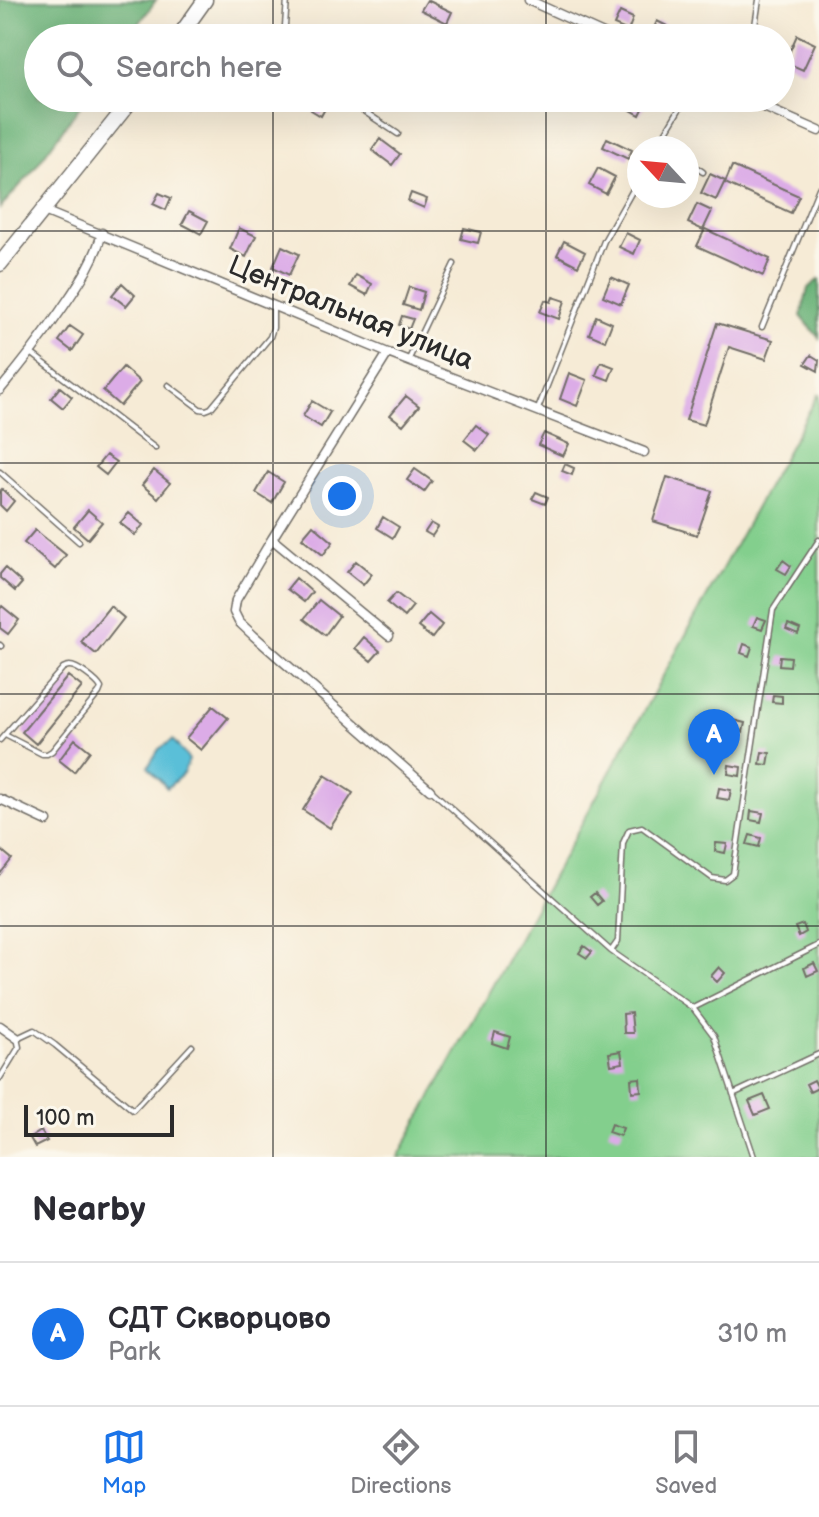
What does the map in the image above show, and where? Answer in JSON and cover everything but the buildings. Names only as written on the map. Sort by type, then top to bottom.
[{"type":"highway","points":[[188,24],[205,0]]},
{"type":"highway","points":[[0,264],[122,112]]},
{"type":"street","points":[[528,0],[581,24]]},
{"type":"street","points":[[775,112],[819,131]]},
{"type":"street","name":"Центральная улица","points":[[44,211],[388,353],[644,452]]},
{"type":"street","points":[[0,390],[31,353],[85,275],[97,253],[102,233]]},
{"type":"street","points":[[388,353],[272,539],[236,600],[234,612],[239,622],[430,790]]},
{"type":"street","points":[[272,539],[389,636]]},
{"type":"street","points":[[0,799],[47,821]]},
{"type":"street","points":[[0,1026],[17,1038]]},
{"type":"lane","points":[[285,24],[287,0]]},
{"type":"lane","points":[[755,24],[759,0]]},
{"type":"lane","points":[[365,112],[398,134]]},
{"type":"lane","points":[[664,136],[678,112]]},
{"type":"lane","points":[[699,169],[703,172]]},
{"type":"lane","points":[[762,327],[819,188]]},
{"type":"lane","points":[[537,411],[604,241],[627,200]]},
{"type":"lane","points":[[408,361],[454,264]]},
{"type":"lane","points":[[168,385],[200,409],[211,408],[270,337],[273,306]]},
{"type":"lane","points":[[31,353],[155,448]]},
{"type":"lane","points":[[0,472],[79,542]]},
{"type":"lane","points":[[611,951],[618,941],[623,843],[629,830],[642,827],[712,878],[725,880],[733,874],[773,610],[819,540]]},
{"type":"lane","points":[[0,740],[68,665],[99,683],[99,693],[47,754],[5,735]]},
{"type":"lane","points":[[430,790],[611,951],[693,1008],[714,1036],[754,1157]]},
{"type":"lane","points":[[693,1008],[819,945]]},
{"type":"lane","points":[[0,1078],[19,1047],[17,1038],[34,1030],[133,1110],[192,1046]]},
{"type":"lane","points":[[733,1094],[819,1054]]},
{"type":"path","points":[[404,327],[403,330],[420,336]]},
{"type":"green space","points":[[0,0],[156,0],[139,24],[24,24],[24,112],[76,112],[31,173],[0,208]]},
{"type":"green space","points":[[819,279],[819,338],[801,316],[808,288]]},
{"type":"green space","points":[[819,393],[819,1157],[398,1157]]},
{"type":"water","points":[[173,740],[189,760],[183,774],[167,788],[148,767],[159,749]]},
{"type":"place","name":"СДТ Скворцово","points":[[714,775]]}]
